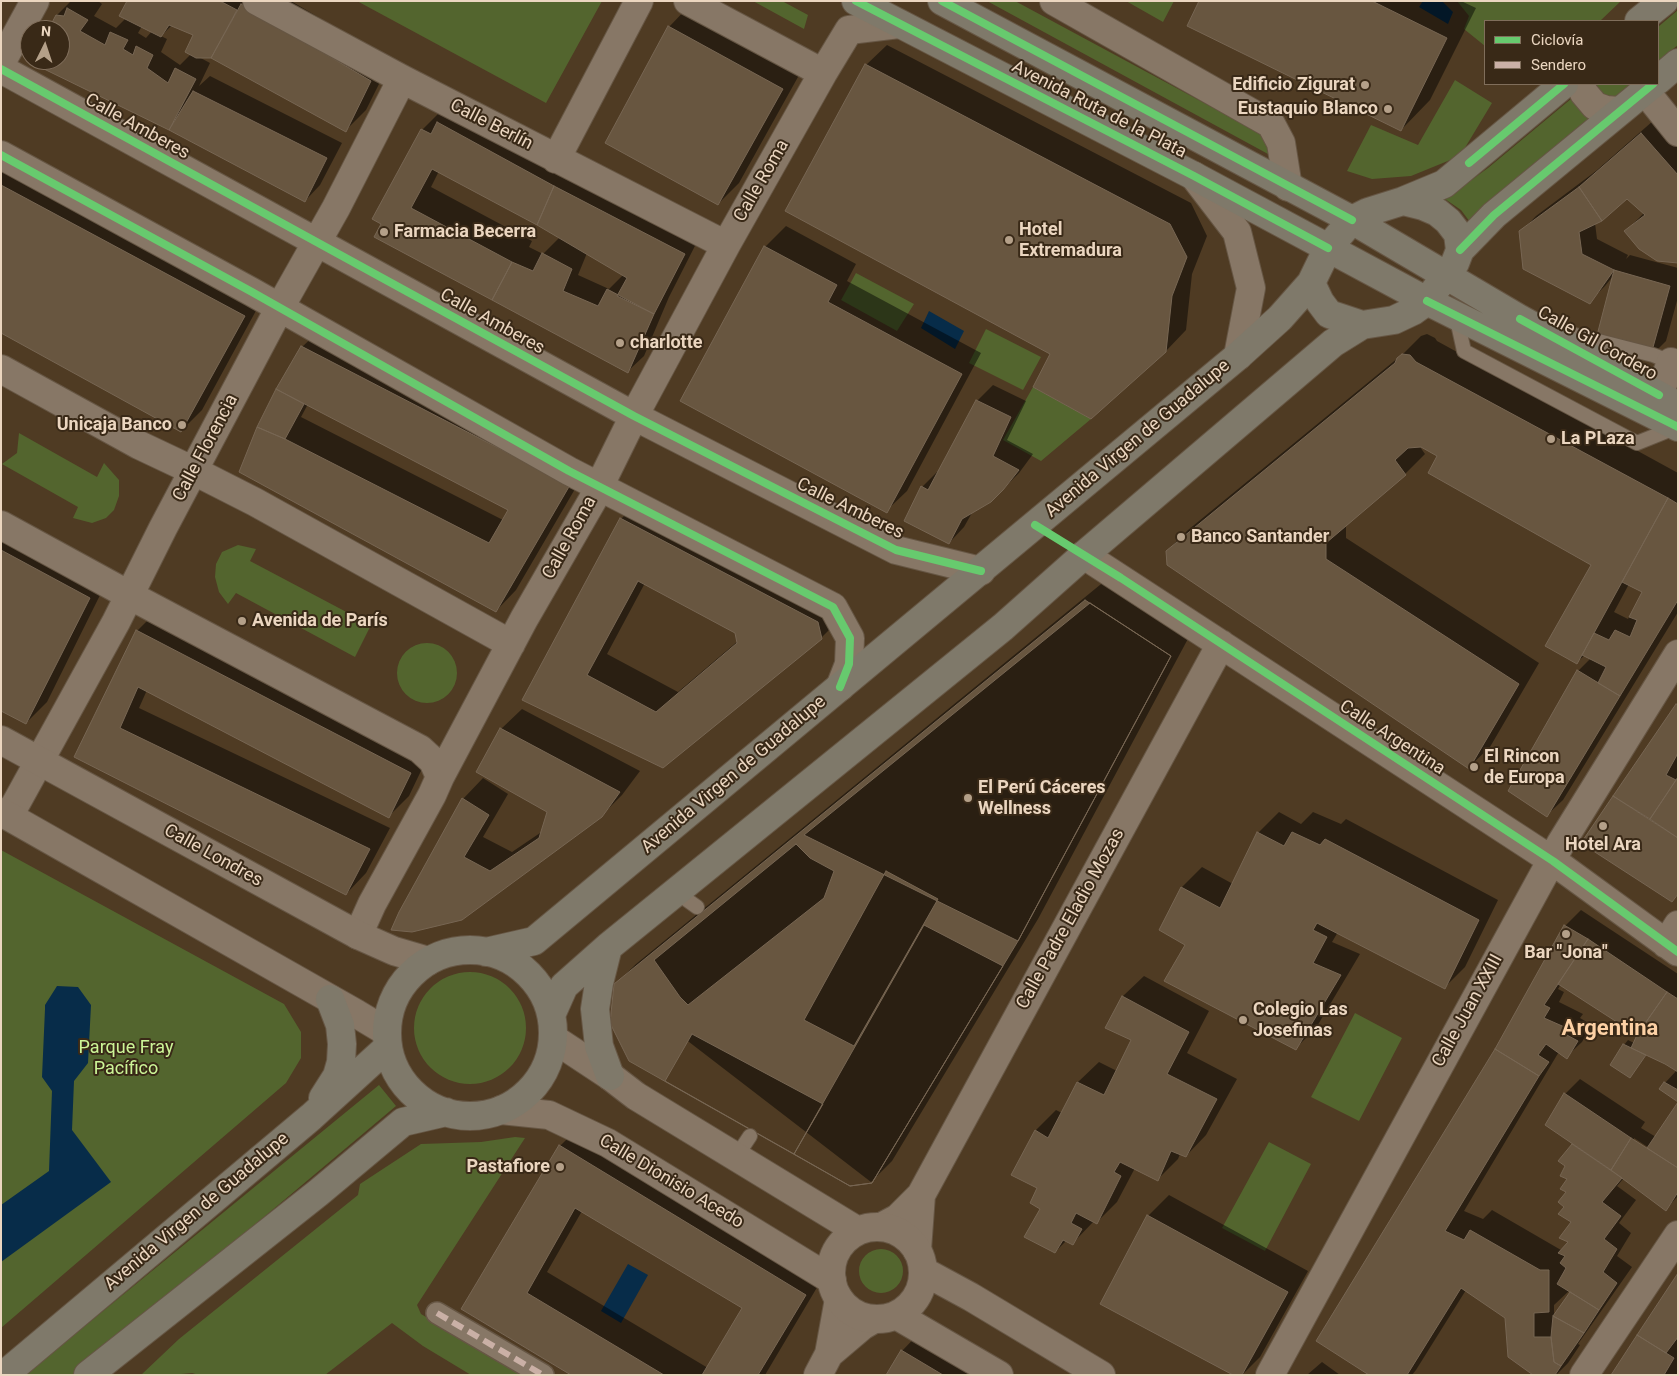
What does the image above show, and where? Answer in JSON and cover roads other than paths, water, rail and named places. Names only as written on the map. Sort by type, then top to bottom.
[{"type":"main road","name":"Avenida Ruta de la Plata","points":[[856,1],[1194,176],[1328,248]]},
{"type":"main road","name":"Avenida Ruta de la Plata","points":[[942,1],[1352,220]]},
{"type":"main road","points":[[1640,20],[1664,1]]},
{"type":"main road","points":[[1659,79],[1678,62]]},
{"type":"main road","points":[[1352,220],[1368,212],[1403,201],[1444,184],[1563,85]]},
{"type":"main road","points":[[553,1026],[543,992],[528,973],[509,959],[486,952],[466,950],[453,952],[428,961],[408,978],[394,999],[389,1014],[387,1040],[395,1069],[408,1088],[425,1103],[446,1112],[474,1116],[501,1110],[521,1099],[538,1082],[548,1062],[553,1026],[564,986],[608,947],[687,900],[1084,555],[1333,343],[1362,326],[1394,320],[1413,311],[1427,301],[1448,275],[1460,250],[1494,215],[1652,85]]},
{"type":"main road","points":[[1403,201],[1423,206],[1443,216],[1458,234],[1460,250]]},
{"type":"main road","name":"Avenida Virgen de Guadalupe","points":[[486,952],[534,941],[1238,356],[1280,318],[1311,283],[1328,248],[1352,220]]},
{"type":"main road","name":"Calle Gil Cordero","points":[[1352,220],[1559,341],[1669,401]]},
{"type":"main road","name":"Calle Gil Cordero","points":[[1328,248],[1427,301],[1678,427]]},
{"type":"main road","points":[[1311,283],[1320,302],[1329,314],[1362,326]]},
{"type":"main road","points":[[608,947],[595,1009],[599,1046],[610,1076]]},
{"type":"main road","points":[[311,1117],[336,1076],[340,1062],[342,1044],[340,1025],[330,999]]},
{"type":"main road","name":"Avenida Virgen de Guadalupe","points":[[4,1375],[311,1117],[387,1040]]},
{"type":"main road","points":[[88,1375],[318,1193],[404,1122],[446,1112]]},
{"type":"street","points":[[1,64],[35,1]]},
{"type":"street","name":"Calle Berlín","points":[[257,1],[402,79],[726,245]]},
{"type":"street","points":[[556,158],[639,1]]},
{"type":"street","points":[[688,1],[823,73]]},
{"type":"street","points":[[1054,1],[1271,124],[1281,143],[1288,187]]},
{"type":"street","name":"Calle Roma","points":[[358,934],[372,904],[432,795],[511,644],[599,486],[634,416],[726,245],[823,73],[849,30],[899,24]]},
{"type":"street","name":"Calle Amberes","points":[[1,69],[634,416],[896,550],[981,571]]},
{"type":"street","name":"Calle Florencia","points":[[5,814],[38,761],[129,595],[279,309],[336,208],[402,79]]},
{"type":"street","points":[[1580,85],[1584,93],[1595,106],[1606,110],[1619,111]]},
{"type":"street","points":[[1652,85],[1678,132]]},
{"type":"street","points":[[1,155],[252,292],[279,309],[560,466],[833,607],[850,638],[848,664],[840,687]]},
{"type":"street","points":[[1194,176],[1237,232],[1251,288],[1238,356]]},
{"type":"street","points":[[1669,401],[1675,360]]},
{"type":"street","points":[[1,369],[140,445],[256,502],[511,644]]},
{"type":"street","points":[[1,525],[420,749],[433,761],[440,777]]},
{"type":"street","name":"Calle Argentina","points":[[1084,555],[1674,941]]},
{"type":"street","name":"Calle Padre Eladio Mozas","points":[[869,1229],[898,1218],[921,1195],[1221,644]]},
{"type":"street","name":"Calle Juan XXIII","points":[[1270,1375],[1436,1070],[1553,861],[1561,843],[1678,654]]},
{"type":"street","name":"Calle Londres","points":[[1,740],[358,934],[394,951],[428,961]]},
{"type":"street","points":[[5,814],[330,999],[387,1040]]},
{"type":"street","points":[[553,1026],[636,1096],[743,1147],[869,1229],[895,1231],[908,1238],[920,1261],[922,1285],[916,1298],[907,1308],[862,1326],[823,1364]]},
{"type":"street","name":"Calle Dionisio Acedo","points":[[501,1110],[549,1114],[608,1143],[835,1290]]},
{"type":"street","name":"Calle Padre Eladio Mozas","points":[[920,1261],[921,1195]]},
{"type":"street","points":[[823,1364],[835,1290],[832,1265],[836,1251],[846,1240],[869,1229]]},
{"type":"street","points":[[1584,1375],[1678,1235]]},
{"type":"street","points":[[920,1261],[970,1298],[1100,1375]]},
{"type":"street","points":[[835,1290],[848,1309],[860,1316],[885,1317],[999,1375]]},
{"type":"street","points":[[437,1313],[543,1375]]},
{"type":"lane","points":[[1559,341],[1571,334],[1675,360]]},
{"type":"water","points":[[1423,1],[1442,1],[1453,12],[1448,24],[1419,7]]},
{"type":"water","points":[[929,311],[964,331],[955,349],[921,328]]},
{"type":"water","points":[[57,986],[78,987],[91,1005],[88,1063],[74,1081],[72,1130],[111,1182],[1,1262],[1,1205],[49,1171],[52,1091],[42,1077],[45,1005]]},
{"type":"water","points":[[628,1264],[648,1275],[621,1323],[601,1311]]},
{"type":"place","name":"Edificio Zigurat","points":[[1365,85]]},
{"type":"place","name":"Eustaquio Blanco","points":[[1388,109]]},
{"type":"place","name":"Farmacia Becerra","points":[[384,232]]},
{"type":"place","name":"Hotel Extremadura","points":[[1009,240]]},
{"type":"place","name":"charlotte","points":[[620,343]]},
{"type":"place","name":"Unicaja Banco","points":[[182,425]]},
{"type":"place","name":"La PLaza","points":[[1551,439]]},
{"type":"place","name":"Banco Santander","points":[[1181,537]]},
{"type":"place","name":"Avenida de París","points":[[242,621]]},
{"type":"place","name":"El Rincon de Europa","points":[[1474,767]]},
{"type":"place","name":"El Perú Cáceres Wellness","points":[[968,798]]},
{"type":"place","name":"Hotel Ara","points":[[1603,826]]},
{"type":"place","name":"Bar \"Jona\"","points":[[1566,934]]},
{"type":"place","name":"Colegio Las Josefinas","points":[[1243,1020]]},
{"type":"place","name":"Pastafiore","points":[[560,1167]]},
{"type":"district","name":"Argentina","points":[[1610,1029]]},
{"type":"park label","name":"Parque Fray Pacífico","points":[[126,1058]]}]
